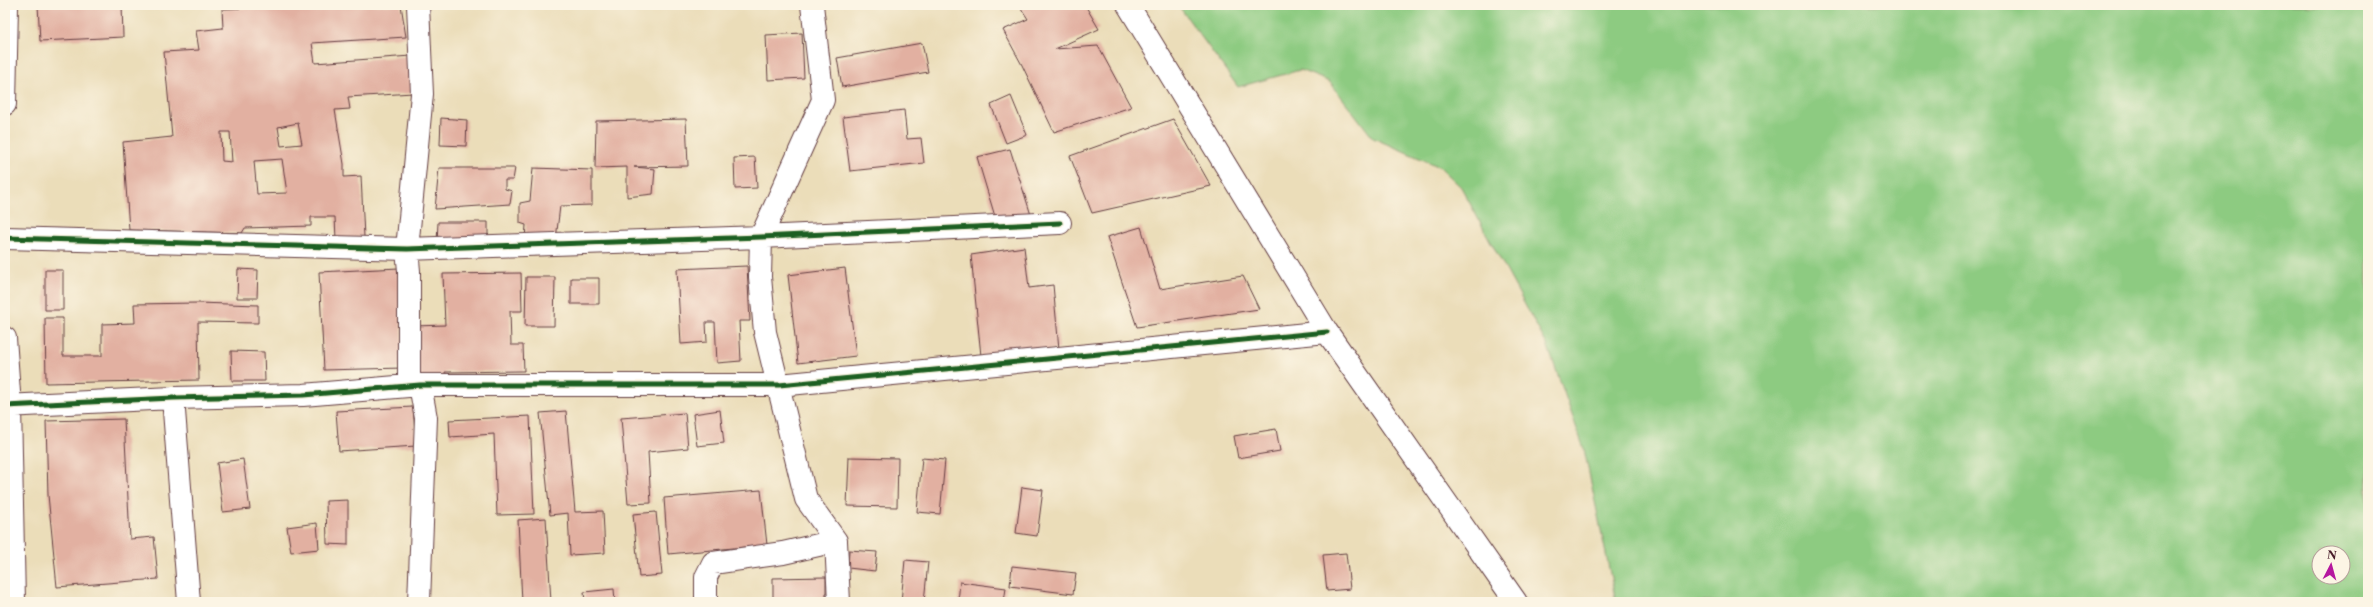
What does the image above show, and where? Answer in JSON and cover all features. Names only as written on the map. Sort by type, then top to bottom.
[{"type":"street","points":[[5,104],[7,5]]},
{"type":"street","points":[[418,5],[422,94],[407,249],[409,271],[409,384],[420,386]]},
{"type":"street","points":[[812,5],[823,100],[761,237],[760,277],[765,332],[806,499],[836,541],[839,602]]},
{"type":"street","points":[[1128,5],[1327,332],[1516,602]]},
{"type":"street","points":[[5,238],[407,249],[761,237],[1060,223]]},
{"type":"street","points":[[7,406],[173,398],[303,395],[420,386],[779,385],[1327,332]]},
{"type":"street","points":[[5,338],[14,602]]},
{"type":"street","points":[[419,602],[426,418],[420,386]]},
{"type":"street","points":[[173,398],[189,602]]},
{"type":"street","points":[[706,602],[706,577],[713,563],[783,553],[836,541]]},
{"type":"green space","points":[[1178,5],[2368,5],[2368,602],[1616,602],[1584,449],[1548,347],[1461,187],[1440,167],[1373,138],[1330,82],[1300,70],[1238,87]]},
{"type":"building","points":[[38,5],[122,5],[123,37],[40,41]]},
{"type":"building","points":[[331,5],[401,5],[406,37],[312,43],[315,63],[411,56],[413,93],[348,97],[350,109],[335,110],[344,164],[344,177],[361,176],[364,237],[336,239],[335,217],[311,217],[311,226],[245,228],[242,233],[129,230],[123,142],[172,137],[164,52],[199,50],[196,31],[223,28],[222,9]],"holes":[[[298,123],[302,144],[281,146],[278,127]],[[221,132],[230,132],[232,162],[222,161]],[[282,159],[287,193],[257,194],[254,161]]]},
{"type":"building","points":[[1019,5],[1085,5],[1099,29],[1055,49],[1098,46],[1131,107],[1054,132],[1022,65],[1003,30],[1028,19]]},
{"type":"building","points":[[802,33],[804,78],[768,80],[766,35]]},
{"type":"building","points":[[922,43],[928,72],[842,87],[837,58]]},
{"type":"building","points":[[1011,96],[1027,135],[1006,143],[991,105]]},
{"type":"building","points":[[904,110],[907,139],[921,138],[924,163],[850,171],[843,117]]},
{"type":"building","points":[[441,118],[467,120],[466,146],[440,145]]},
{"type":"building","points":[[686,119],[688,166],[634,167],[655,169],[653,194],[627,197],[627,167],[595,168],[596,121]]},
{"type":"building","points":[[1173,119],[1211,186],[1092,213],[1070,156]]},
{"type":"building","points":[[1010,149],[1031,215],[997,223],[977,157]]},
{"type":"building","points":[[755,157],[757,188],[735,189],[734,158]]},
{"type":"building","points":[[439,168],[515,168],[513,180],[505,180],[505,189],[512,191],[510,204],[435,209]]},
{"type":"building","points":[[533,168],[592,170],[592,205],[560,206],[556,239],[525,240],[526,225],[520,223],[520,203],[530,201]]},
{"type":"building","points":[[438,222],[488,222],[488,244],[437,243]]},
{"type":"building","points":[[1141,227],[1160,289],[1243,276],[1259,309],[1137,327],[1107,237]]},
{"type":"building","points":[[1024,247],[1029,288],[1053,285],[1059,349],[981,356],[971,255]]},
{"type":"building","points":[[747,266],[750,321],[739,321],[741,361],[717,363],[715,322],[706,322],[707,342],[681,344],[677,269]]},
{"type":"building","points":[[399,268],[403,368],[324,370],[319,272]]},
{"type":"building","points":[[845,268],[856,356],[798,363],[788,275]]},
{"type":"building","points":[[238,269],[258,270],[257,298],[237,298]]},
{"type":"building","points":[[45,270],[63,270],[63,310],[45,310]]},
{"type":"building","points":[[521,273],[522,311],[510,311],[511,345],[523,345],[524,371],[445,372],[446,377],[415,377],[414,326],[445,325],[443,274]]},
{"type":"building","points":[[526,277],[555,277],[554,326],[525,326]]},
{"type":"building","points":[[571,278],[599,278],[599,304],[571,304]]},
{"type":"building","points":[[198,303],[258,305],[258,323],[198,322],[199,380],[46,383],[45,318],[63,318],[63,356],[102,356],[102,324],[135,323],[134,304]]},
{"type":"building","points":[[231,351],[264,352],[265,381],[232,381]]},
{"type":"building","points":[[413,407],[416,446],[339,451],[336,411]]},
{"type":"building","points":[[720,410],[724,443],[697,446],[693,414]]},
{"type":"building","points":[[566,411],[575,512],[603,511],[605,553],[570,555],[568,513],[550,515],[540,413]]},
{"type":"building","points":[[685,413],[688,448],[648,452],[651,503],[628,504],[621,418]]},
{"type":"building","points":[[530,416],[534,514],[497,515],[494,434],[450,437],[449,420]]},
{"type":"building","points":[[124,419],[130,539],[154,537],[158,579],[57,587],[48,495],[46,421]]},
{"type":"building","points":[[1276,429],[1280,451],[1238,458],[1234,436]]},
{"type":"building","points":[[849,457],[898,458],[897,507],[847,506]]},
{"type":"building","points":[[922,458],[945,460],[940,514],[917,512]]},
{"type":"building","points":[[243,459],[250,509],[223,512],[217,463]]},
{"type":"building","points":[[1022,487],[1043,490],[1037,536],[1016,533]]},
{"type":"building","points":[[761,490],[767,545],[668,554],[664,498]]},
{"type":"building","points":[[348,500],[348,545],[327,544],[326,501]]},
{"type":"building","points":[[656,512],[662,575],[639,577],[633,514]]},
{"type":"building","points":[[546,518],[551,602],[522,602],[518,520]]},
{"type":"building","points":[[317,523],[319,549],[291,552],[287,527]]},
{"type":"building","points":[[849,550],[877,552],[875,571],[848,568]]},
{"type":"building","points":[[1346,553],[1350,589],[1327,591],[1323,555]]},
{"type":"building","points":[[905,560],[928,562],[924,602],[901,602]]},
{"type":"building","points":[[1012,566],[1076,573],[1073,594],[1010,586]]},
{"type":"building","points":[[826,577],[826,602],[773,602],[773,578]]},
{"type":"building","points":[[960,582],[1006,588],[1004,602],[958,602]]},
{"type":"building","points":[[614,589],[615,602],[585,602],[584,592]]},
{"type":"cycle path","points":[[5,238],[407,249],[761,237],[1060,223]]},
{"type":"cycle path","points":[[5,406],[173,398],[303,395],[420,385],[779,385],[1327,332]]}]
